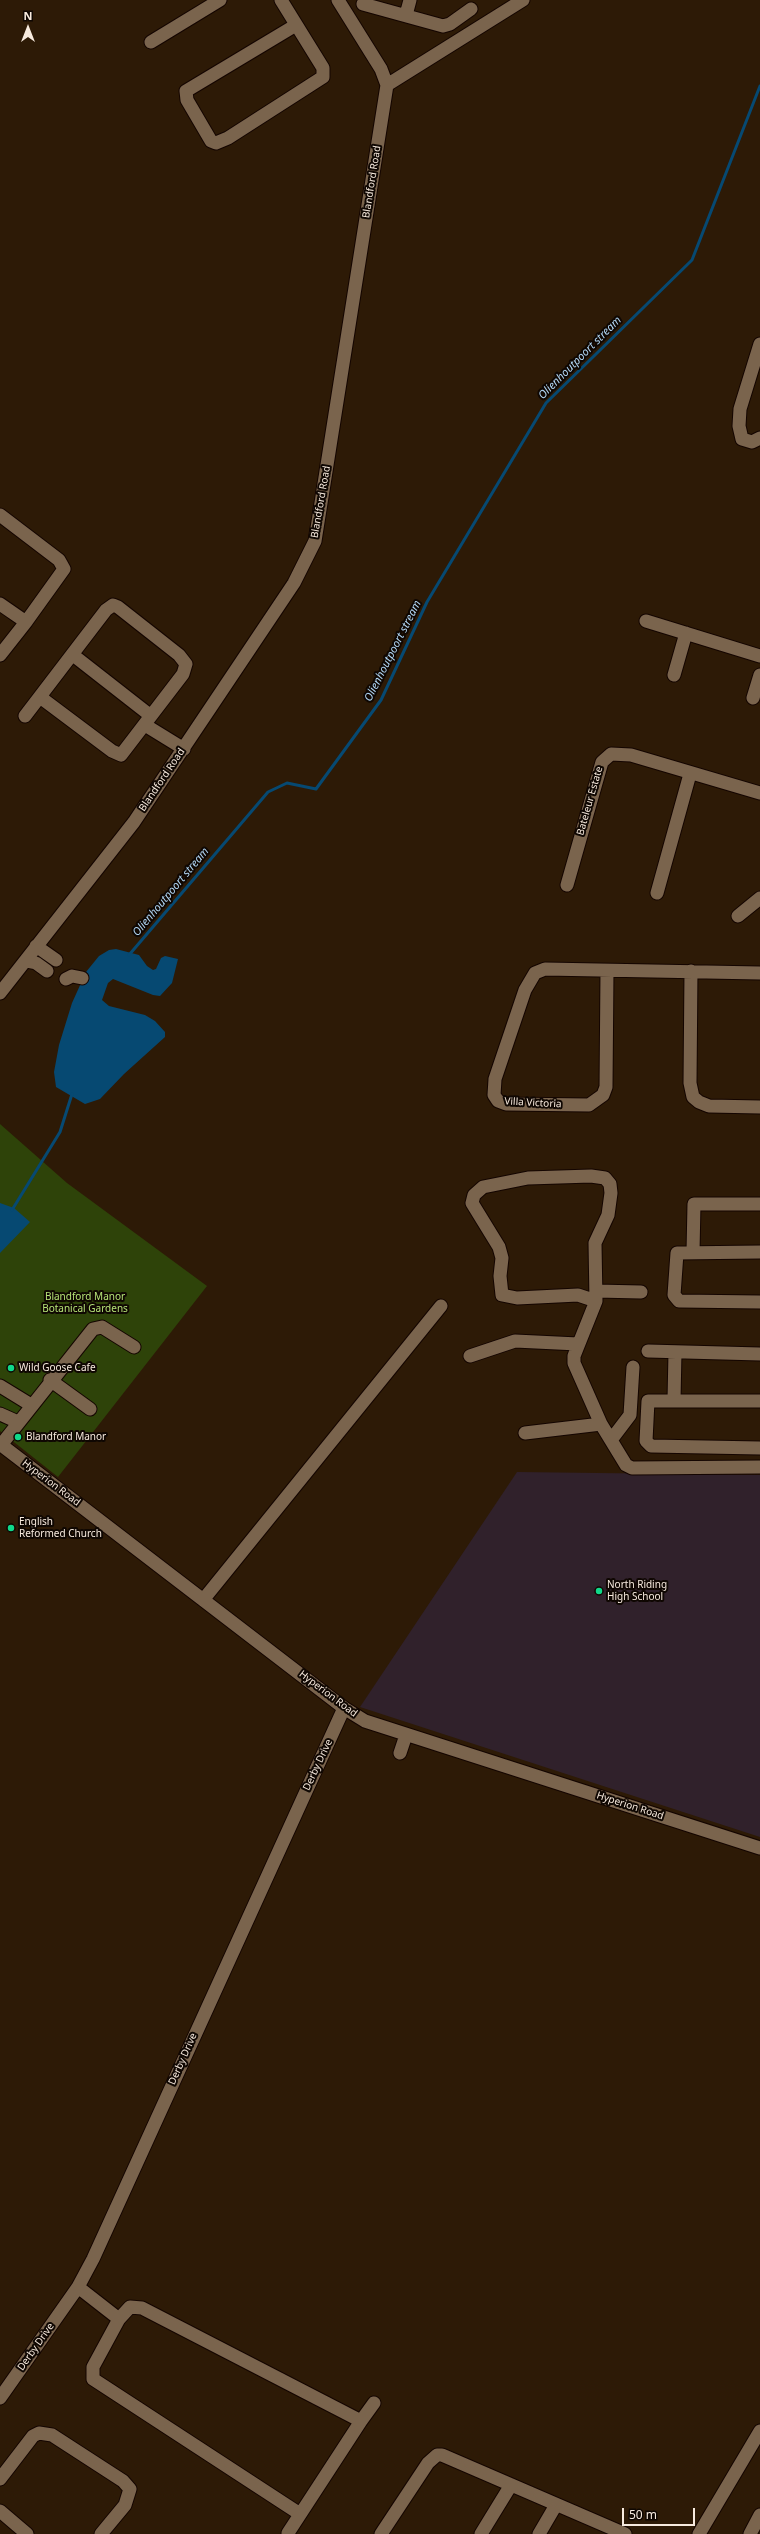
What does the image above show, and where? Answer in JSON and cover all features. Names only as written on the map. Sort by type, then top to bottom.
[{"type":"street","points":[[151,42],[220,0]]},
{"type":"street","points":[[281,0],[323,68],[323,77],[228,138],[216,143],[211,141],[187,100],[186,91],[296,25]]},
{"type":"street","points":[[338,0],[381,69],[387,85],[523,0]]},
{"type":"street","points":[[406,15],[410,0]]},
{"type":"street","points":[[363,4],[447,26],[470,8]]},
{"type":"street","name":"Blandford Road","points":[[0,993],[134,822],[294,583],[315,541],[387,85]]},
{"type":"street","points":[[760,344],[740,409],[739,426],[742,439],[752,442],[760,438]]},
{"type":"street","points":[[0,515],[59,560],[64,569],[0,655]]},
{"type":"street","points":[[0,604],[26,622]]},
{"type":"street","points":[[25,716],[106,610],[113,605],[118,607],[179,655],[186,664],[183,674],[123,754],[119,755],[40,697]]},
{"type":"street","points":[[646,621],[760,656]]},
{"type":"street","points":[[674,675],[686,633]]},
{"type":"street","points":[[73,655],[184,749]]},
{"type":"street","points":[[753,698],[760,675]]},
{"type":"street","name":"Bateleur Estate","points":[[567,885],[602,762],[605,757],[616,754],[631,755],[690,774],[760,793]]},
{"type":"street","points":[[657,893],[690,774]]},
{"type":"street","points":[[738,916],[760,898]]},
{"type":"street","points":[[36,946],[56,960]]},
{"type":"street","points":[[26,961],[36,963],[46,971]]},
{"type":"street","name":"Villa Victoria","points":[[607,971],[606,1087],[604,1095],[589,1105],[506,1104],[498,1101],[494,1095],[495,1079],[531,977],[535,973],[545,969],[760,973]]},
{"type":"street","points":[[691,971],[690,1083],[693,1097],[699,1102],[709,1106],[760,1107]]},
{"type":"street","points":[[66,979],[72,976],[82,978]]},
{"type":"street","points":[[641,1292],[596,1296],[578,1295],[517,1298],[502,1295],[500,1252],[472,1203],[474,1196],[483,1187],[528,1178],[591,1176],[605,1178],[610,1184],[611,1193],[608,1215],[595,1243],[596,1296],[578,1344],[574,1363],[601,1424],[626,1465],[632,1468],[760,1467]]},
{"type":"street","points":[[692,1252],[694,1204],[760,1204]]},
{"type":"street","points":[[760,1252],[679,1252],[675,1255],[676,1299],[760,1302]]},
{"type":"street","points":[[203,1600],[441,1306]]},
{"type":"street","points":[[0,1444],[50,1380],[93,1329],[102,1327],[134,1347]]},
{"type":"street","points":[[470,1356],[515,1341],[578,1344]]},
{"type":"street","points":[[648,1351],[760,1354]]},
{"type":"street","points":[[674,1400],[675,1352]]},
{"type":"street","points":[[611,1440],[630,1415],[633,1367]]},
{"type":"street","points":[[50,1380],[90,1409]]},
{"type":"street","points":[[0,1386],[31,1406]]},
{"type":"street","points":[[760,1401],[650,1400],[647,1402],[646,1441],[649,1446],[760,1448]]},
{"type":"street","points":[[0,1414],[18,1422]]},
{"type":"street","points":[[525,1433],[601,1424]]},
{"type":"street","name":"Hyperion Road","points":[[0,1444],[344,1708],[372,1724],[760,1848]]},
{"type":"street","name":"Derby Drive","points":[[0,2398],[78,2287],[93,2259],[344,1708]]},
{"type":"street","points":[[400,1753],[406,1735]]},
{"type":"street","points":[[78,2287],[119,2319]]},
{"type":"street","points":[[300,2514],[93,2379],[93,2366],[119,2319],[130,2307],[142,2308],[360,2421]]},
{"type":"street","points":[[288,2533],[360,2421],[374,2403]]},
{"type":"street","points":[[699,2534],[760,2431]]},
{"type":"street","points":[[1,2474],[33,2436],[39,2433],[52,2435],[123,2481],[130,2489],[125,2505],[101,2534]]},
{"type":"street","points":[[381,2534],[428,2463],[437,2455],[447,2456],[625,2534]]},
{"type":"street","points":[[481,2534],[511,2485]]},
{"type":"street","points":[[539,2534],[556,2505]]},
{"type":"street","points":[[0,2511],[27,2534]]},
{"type":"street","points":[[750,2534],[760,2515]]},
{"type":"shaded area","name":"North Riding High School","points":[[517,1472],[760,1475],[760,1837],[360,1707]]},
{"type":"green space","name":"Blandford Manor Botanical Gardens","points":[[0,1124],[67,1183],[207,1286],[58,1477],[0,1431]]},
{"type":"water","points":[[116,949],[139,955],[147,966],[153,970],[156,969],[161,958],[165,956],[178,959],[172,983],[160,996],[153,995],[113,979],[108,983],[102,1000],[109,1006],[145,1015],[155,1021],[165,1032],[165,1037],[124,1074],[100,1099],[85,1104],[56,1087],[54,1072],[59,1045],[72,1003],[86,972],[99,956],[109,950]]},
{"type":"water","points":[[0,1203],[14,1208],[30,1222],[0,1253]]},
{"type":"waterway","name":"Olienhoutpoort stream","points":[[129,955],[268,792],[287,783],[316,789],[381,700],[427,602],[546,403],[692,260],[760,86]]},
{"type":"waterway","name":"Olienhoutpoort stream","points":[[12,1210],[60,1132],[72,1094]]},
{"type":"place","name":"Wild Goose Cafe","points":[[11,1368]]},
{"type":"place","name":"Blandford Manor","points":[[18,1437]]},
{"type":"place","name":"English Reformed Church","points":[[11,1528]]},
{"type":"place","name":"North Riding High School","points":[[599,1591]]}]
